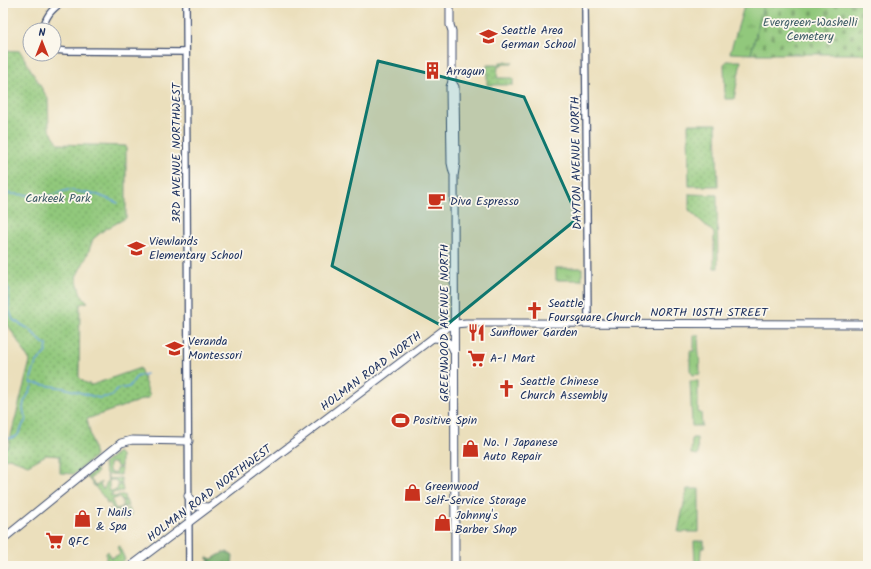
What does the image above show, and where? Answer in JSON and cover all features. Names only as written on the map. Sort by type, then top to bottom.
[{"type":"main road","name":"GREENWOOD AVENUE NORTH","points":[[450,3],[450,25],[452,30],[452,82],[455,87],[456,163],[454,176],[455,566]]},
{"type":"main road","name":"GREENWOOD AVENUE NORTH","points":[[452,30],[454,26],[454,3]]},
{"type":"main road","name":"NORTH 105TH STREET","points":[[455,324],[868,324]]},
{"type":"main road","name":"HOLMAN ROAD NORTH","points":[[301,437],[432,338],[446,328],[455,324]]},
{"type":"main road","points":[[432,338],[448,341],[455,353]]},
{"type":"main road","name":"HOLMAN ROAD NORTHWEST","points":[[131,566],[301,437]]},
{"type":"main road","points":[[3,539],[122,443],[132,440],[189,441]]},
{"type":"main road","points":[[188,496],[195,506],[208,507]]},
{"type":"street","points":[[45,22],[47,16],[62,3]]},
{"type":"street","name":"3RD AVENUE NORTHWEST","points":[[186,3],[189,566]]},
{"type":"street","name":"DAYTON AVENUE NORTH","points":[[585,3],[588,323]]},
{"type":"street","points":[[62,50],[186,52]]},
{"type":"highlighted area","points":[[378,61],[524,97],[578,218],[444,327],[332,266]]},
{"type":"green space","points":[[745,3],[764,3],[751,54],[730,53]]},
{"type":"green space","name":"Evergreen-Washelli Cemetery","points":[[764,3],[868,3],[868,54],[751,54]]},
{"type":"green space","name":"Carkeek Park","points":[[3,50],[20,51],[22,54],[22,62],[26,62],[48,99],[49,129],[59,144],[126,146],[126,218],[104,230],[93,239],[87,256],[76,277],[81,295],[88,302],[80,304],[79,377],[84,382],[92,385],[140,368],[150,397],[87,419],[95,456],[74,474],[60,473],[60,456],[46,455],[28,465],[9,458],[3,459],[3,448],[8,447],[30,361],[8,325],[3,324]]},
{"type":"green space","points":[[727,61],[741,61],[734,99],[725,99],[724,64]]},
{"type":"green space","points":[[500,62],[513,62],[512,64],[501,64],[501,66],[498,66],[497,78],[513,78],[513,85],[487,85],[487,65],[499,65]]},
{"type":"green space","points":[[688,124],[716,124],[718,186],[689,186]]},
{"type":"green space","points":[[689,194],[717,195],[718,268],[714,268],[714,233],[689,210]]},
{"type":"green space","points":[[556,268],[582,268],[582,280],[556,280]]},
{"type":"green space","points":[[694,335],[698,335],[700,374],[693,375],[690,370],[690,351],[694,351]]},
{"type":"green space","points":[[690,381],[698,381],[698,412],[701,413],[702,426],[692,426]]},
{"type":"green space","points":[[692,438],[697,438],[698,455],[691,454]]},
{"type":"green space","points":[[118,452],[121,455],[121,467],[117,467],[116,463],[109,463],[109,472],[116,473],[116,469],[121,468],[121,475],[108,474],[108,479],[104,468],[105,466],[103,466],[103,464]]},
{"type":"green space","points":[[96,469],[98,472],[90,479],[96,486],[101,482],[100,486],[102,489],[104,489],[108,479],[121,478],[122,484],[117,484],[116,480],[109,480],[109,491],[117,490],[118,485],[122,485],[123,491],[111,493],[113,497],[124,495],[125,500],[122,501],[119,497],[112,500],[116,509],[123,507],[122,502],[126,500],[128,506],[117,510],[113,509],[110,503],[107,504],[106,500],[87,477]]},
{"type":"green space","points":[[687,489],[699,489],[699,532],[678,532]]},
{"type":"green space","points":[[129,508],[132,515],[126,520],[122,518],[121,513],[109,515],[108,509],[116,512]]},
{"type":"green space","points":[[694,541],[704,541],[704,548],[701,548],[700,566],[695,566]]},
{"type":"green space","points":[[119,546],[125,559],[118,564],[106,564],[106,553],[108,551],[111,558],[120,554],[117,547]]},
{"type":"green space","points":[[224,552],[227,552],[233,556],[232,566],[211,566],[211,563],[208,564],[207,562],[211,561],[207,559],[207,557],[212,559]]},
{"type":"waterway","points":[[3,192],[11,194],[48,196],[68,190],[98,195],[118,203]]},
{"type":"waterway","points":[[3,276],[9,290],[9,309],[13,320],[29,329],[47,345],[46,352],[36,363],[31,378],[32,387],[24,402],[23,409],[26,420],[17,436],[3,439]]},
{"type":"waterway","points":[[32,383],[64,388],[99,398],[112,396],[117,389],[129,387],[136,377],[146,374]]},
{"type":"place","name":"Seattle Area German School","points":[[488,37]]},
{"type":"place","name":"Arragun","points":[[433,71]]},
{"type":"place","name":"Diva Espresso","points":[[437,201]]},
{"type":"place","name":"Viewlands Elementary School","points":[[136,248]]},
{"type":"place","name":"Seattle Foursquare Church","points":[[535,310]]},
{"type":"place","name":"Sunflower Garden","points":[[477,332]]},
{"type":"place","name":"Veranda Montessori","points":[[175,348]]},
{"type":"place","name":"A-1 Mart","points":[[477,358]]},
{"type":"place","name":"Seattle Chinese Church Assembly","points":[[507,388]]},
{"type":"place","name":"Positive Spin","points":[[400,420]]},
{"type":"place","name":"No. 1 Japanese Auto Repair","points":[[470,449]]},
{"type":"place","name":"Greenwood Self-Service Storage","points":[[412,493]]},
{"type":"place","name":"T Nails & Spa","points":[[83,519]]},
{"type":"place","name":"Johnny's Barber Shop","points":[[442,522]]},
{"type":"place","name":"QFC","points":[[55,541]]}]
